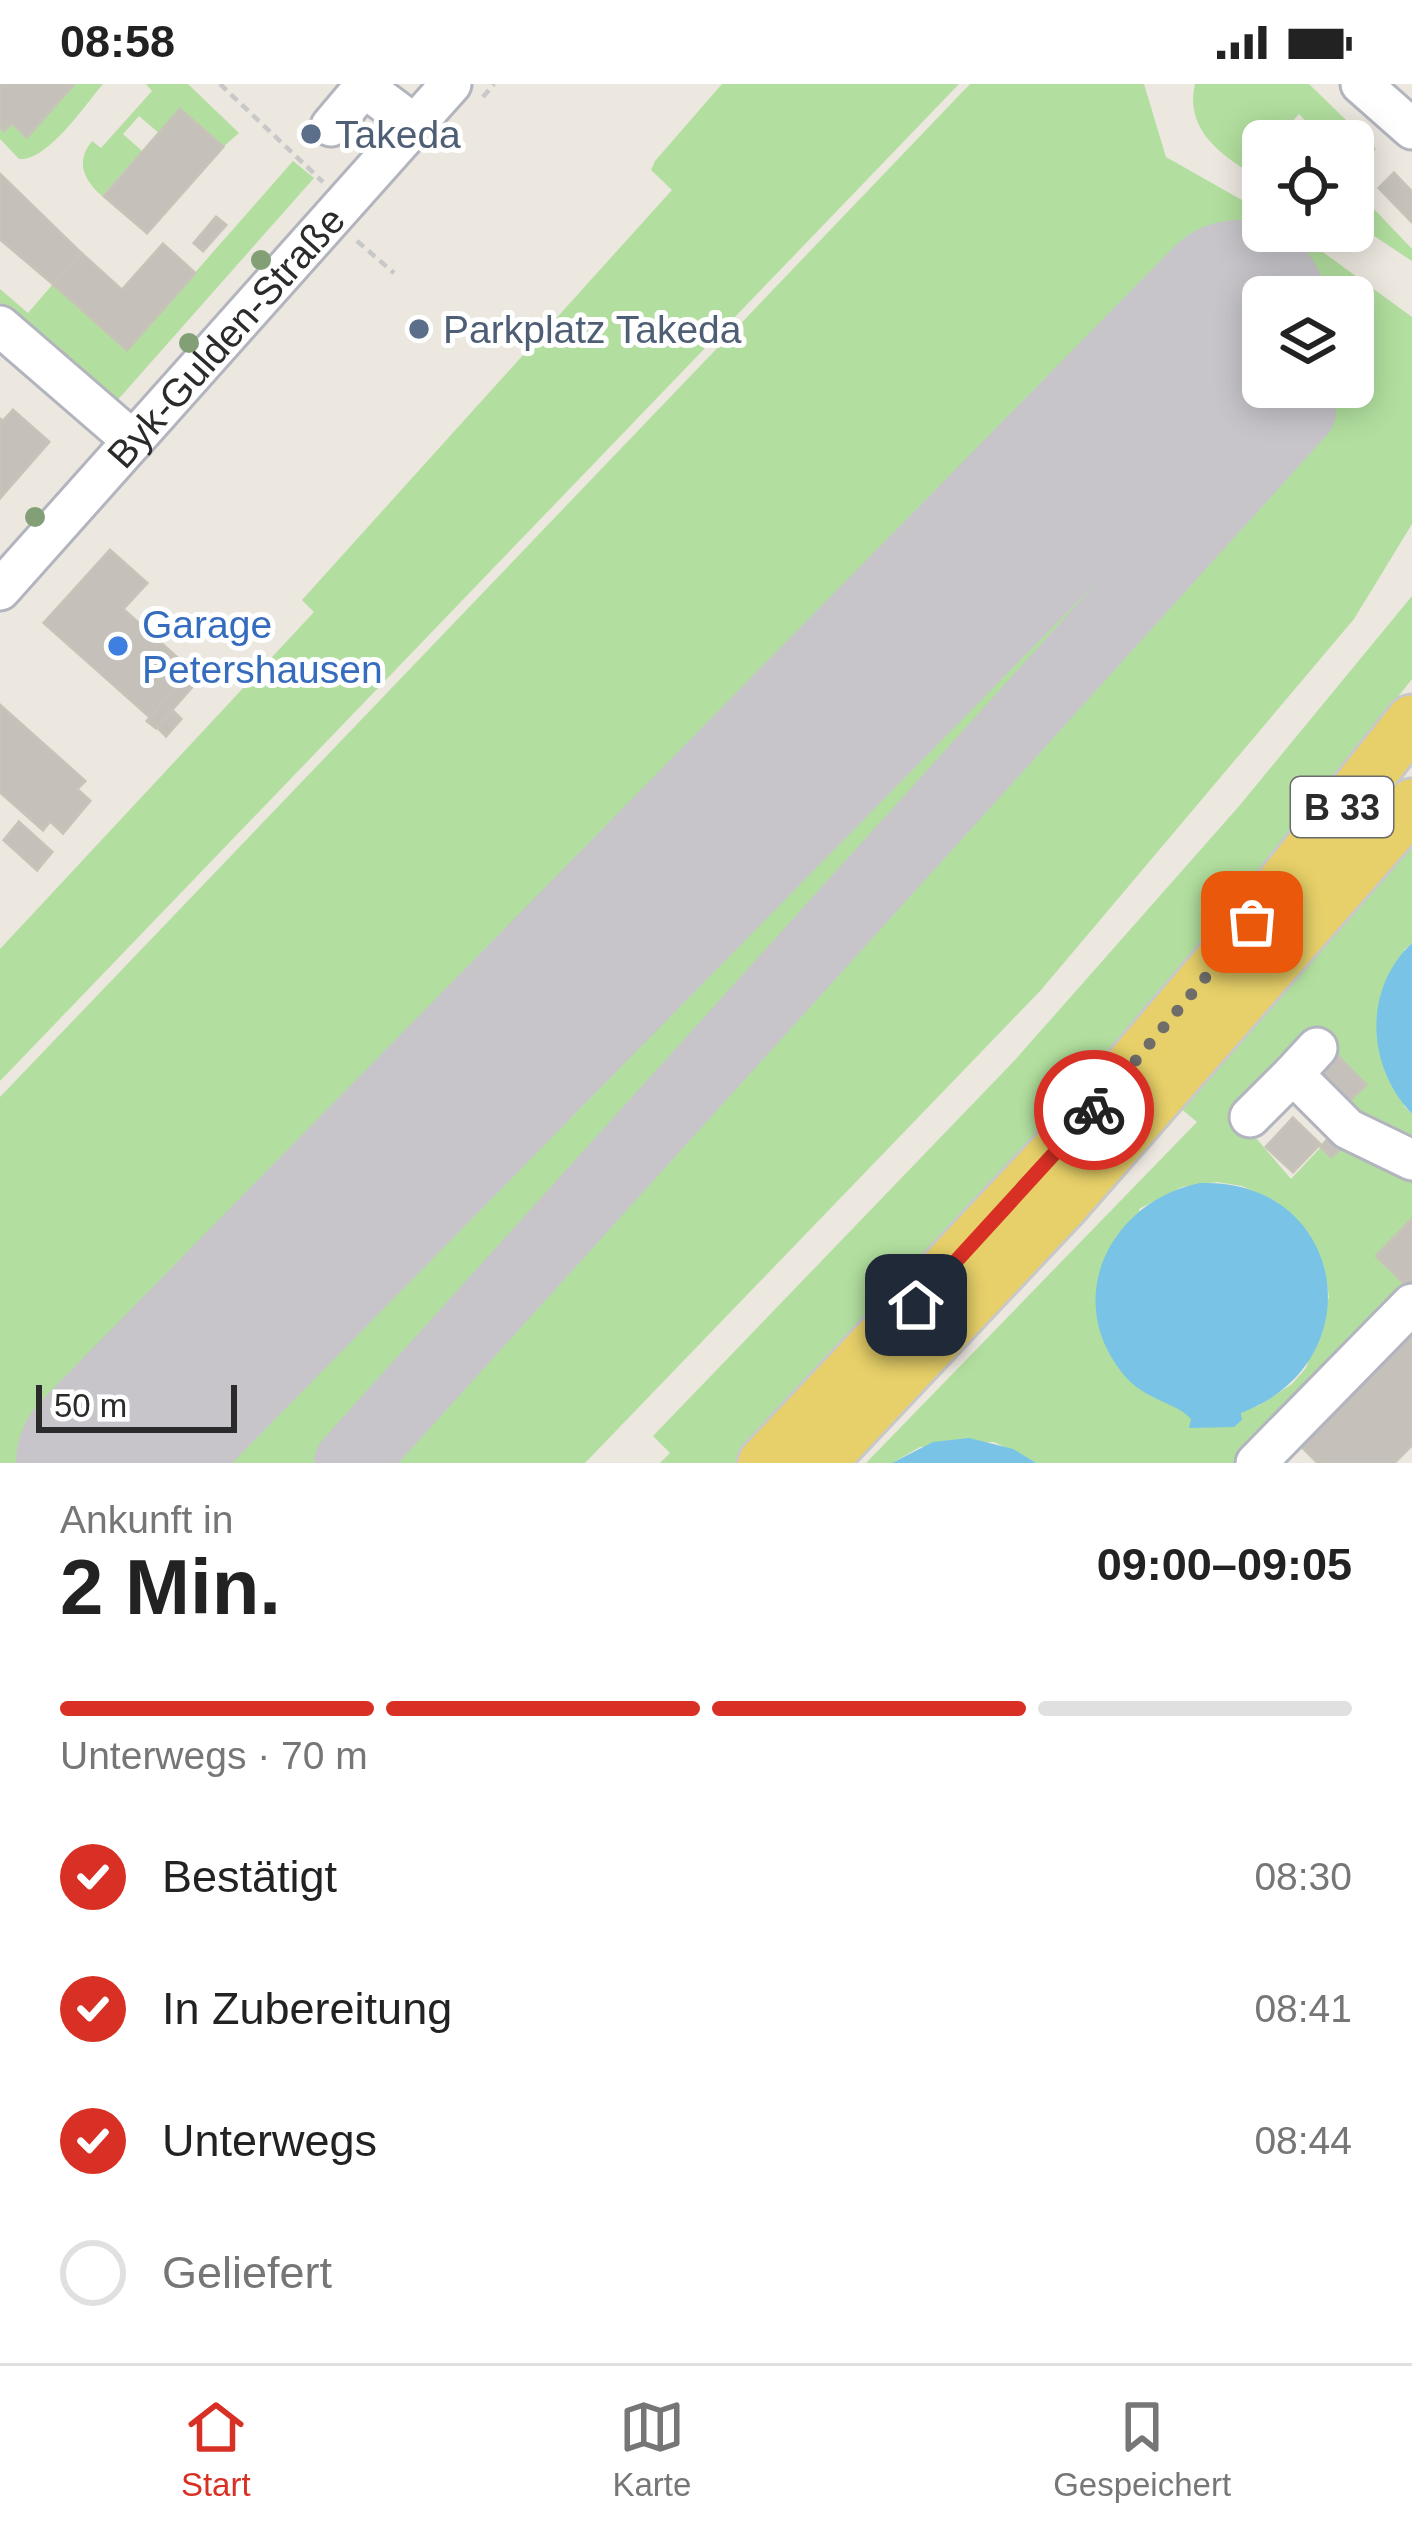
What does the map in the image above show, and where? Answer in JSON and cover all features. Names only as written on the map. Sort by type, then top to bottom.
[{"type":"main road","name":"B 33","points":[[764,1463],[1076,1131],[1230,950],[1412,721]]},
{"type":"main road","name":"B 33","points":[[818,1463],[1063,1204],[1412,805]]},
{"type":"street","name":"Byk-Gulden-Straße","points":[[0,590],[451,84]]},
{"type":"street","points":[[1360,84],[1412,129]]},
{"type":"street","points":[[331,126],[363,86],[415,125]]},
{"type":"street","points":[[0,326],[133,441]]},
{"type":"street","points":[[1250,1117],[1305,1061],[1348,1129],[1412,1160]]},
{"type":"street","points":[[1256,1463],[1412,1304]]},
{"type":"path","points":[[220,84],[322,181]]},
{"type":"path","points":[[357,241],[394,273]]},
{"type":"green space","points":[[74,84],[103,84],[53,142],[30,158],[19,159],[0,139],[0,128],[5,132],[12,123],[28,136]]},
{"type":"green space","points":[[146,84],[188,84],[239,133],[223,147],[180,109],[159,133],[139,116],[123,134],[142,151],[102,196],[86,177],[84,156],[92,141],[101,148],[152,91]]},
{"type":"green space","points":[[722,84],[959,84],[0,1081],[0,949],[314,612],[302,600],[672,190],[651,170],[655,161]]},
{"type":"green space","points":[[970,84],[1144,84],[1166,157],[1242,200],[1242,252],[1323,252],[1356,276],[1242,276],[1242,408],[1374,408],[1374,289],[1412,317],[1412,524],[1354,619],[1041,990],[585,1463],[0,1463],[0,1097]]},
{"type":"green space","points":[[1195,84],[1309,84],[1346,120],[1305,120],[1299,114],[1294,120],[1242,120],[1242,168],[1209,140],[1193,101]]},
{"type":"green space","points":[[293,161],[314,178],[115,403],[0,303],[0,289],[28,313],[53,284],[127,350]]},
{"type":"green space","points":[[1374,209],[1412,249],[1412,261],[1374,236]]},
{"type":"green space","points":[[1412,596],[1412,679],[1270,859],[1221,938],[742,1463],[660,1463],[670,1453],[653,1436],[1015,1060],[1240,805]]},
{"type":"green space","points":[[1412,832],[1412,943],[1404,950],[1404,1106],[1412,1114],[1412,1149],[1314,1087],[1238,1117],[1291,1179],[1321,1147],[1332,1157],[1346,1135],[1412,1168],[1412,1219],[1377,1256],[1412,1281],[1412,1288],[1240,1463],[1036,1463],[994,1442],[920,1447],[892,1463],[866,1463],[1197,1122],[1173,1102]],"holes":[[[1217,1182],[1242,1186],[1278,1203],[1324,1267],[1329,1297],[1306,1368],[1292,1384],[1258,1406],[1190,1427],[1192,1419],[1139,1209],[1182,1187]]]},
{"type":"water","points":[[1412,943],[1412,1114],[1386,1074],[1376,1028],[1385,983]]},
{"type":"water","points":[[1200,1183],[1249,1189],[1287,1210],[1313,1240],[1326,1277],[1326,1316],[1312,1355],[1284,1388],[1241,1413],[1242,1420],[1234,1427],[1189,1428],[1191,1419],[1185,1413],[1132,1383],[1105,1345],[1096,1315],[1097,1285],[1105,1257],[1120,1231],[1169,1193]]},
{"type":"water","points":[[969,1438],[1013,1449],[1036,1463],[892,1463],[933,1442]]},
{"type":"building","points":[[0,84],[74,84],[27,137],[12,123],[4,131],[0,127]]},
{"type":"building","points":[[180,109],[223,147],[147,233],[104,196]]},
{"type":"building","points":[[1394,173],[1412,192],[1412,222],[1379,188]]},
{"type":"building","points":[[0,174],[81,253],[53,284],[0,239]]},
{"type":"building","points":[[216,217],[226,225],[203,251],[194,243]]},
{"type":"building","points":[[163,244],[195,273],[127,350],[53,284],[81,253],[122,290]]},
{"type":"building","points":[[13,410],[49,442],[0,498],[0,419]]},
{"type":"building","name":"Garage Petershausen","points":[[110,550],[147,583],[123,609],[191,670],[150,717],[44,623]]},
{"type":"building","points":[[198,663],[207,670],[156,728],[147,721]]},
{"type":"building","points":[[0,705],[85,781],[77,789],[90,801],[63,833],[50,821],[43,830],[0,792]]},
{"type":"building","points":[[172,710],[181,719],[166,736],[157,727]]},
{"type":"building","points":[[19,822],[52,852],[37,870],[4,840]]},
{"type":"building","points":[[1338,1056],[1366,1085],[1344,1106],[1316,1077]]},
{"type":"building","points":[[1293,1118],[1320,1144],[1293,1172],[1266,1147]]},
{"type":"building","points":[[1328,1139],[1339,1150],[1331,1157],[1321,1147]]},
{"type":"building","points":[[1412,1219],[1412,1281],[1407,1286],[1376,1256]]},
{"type":"building","points":[[1412,1324],[1412,1445],[1394,1463],[1318,1463],[1297,1442]]},
{"type":"taxiway","points":[[1238,310],[1242,314]]},
{"type":"taxiway","points":[[350,1463],[1300,408]]},
{"type":"runway","points":[[106,1463],[1238,310]]},
{"type":"way so far","points":[[1094,1110],[1252,922]]},
{"type":"place","name":"Takeda","points":[[311,134]]},
{"type":"place","name":"Parkplatz Takeda","points":[[419,329]]},
{"type":"place","name":"Garage Petershausen","points":[[118,646]]},
{"type":"route","points":[[916,1305],[1094,1110]]}]
